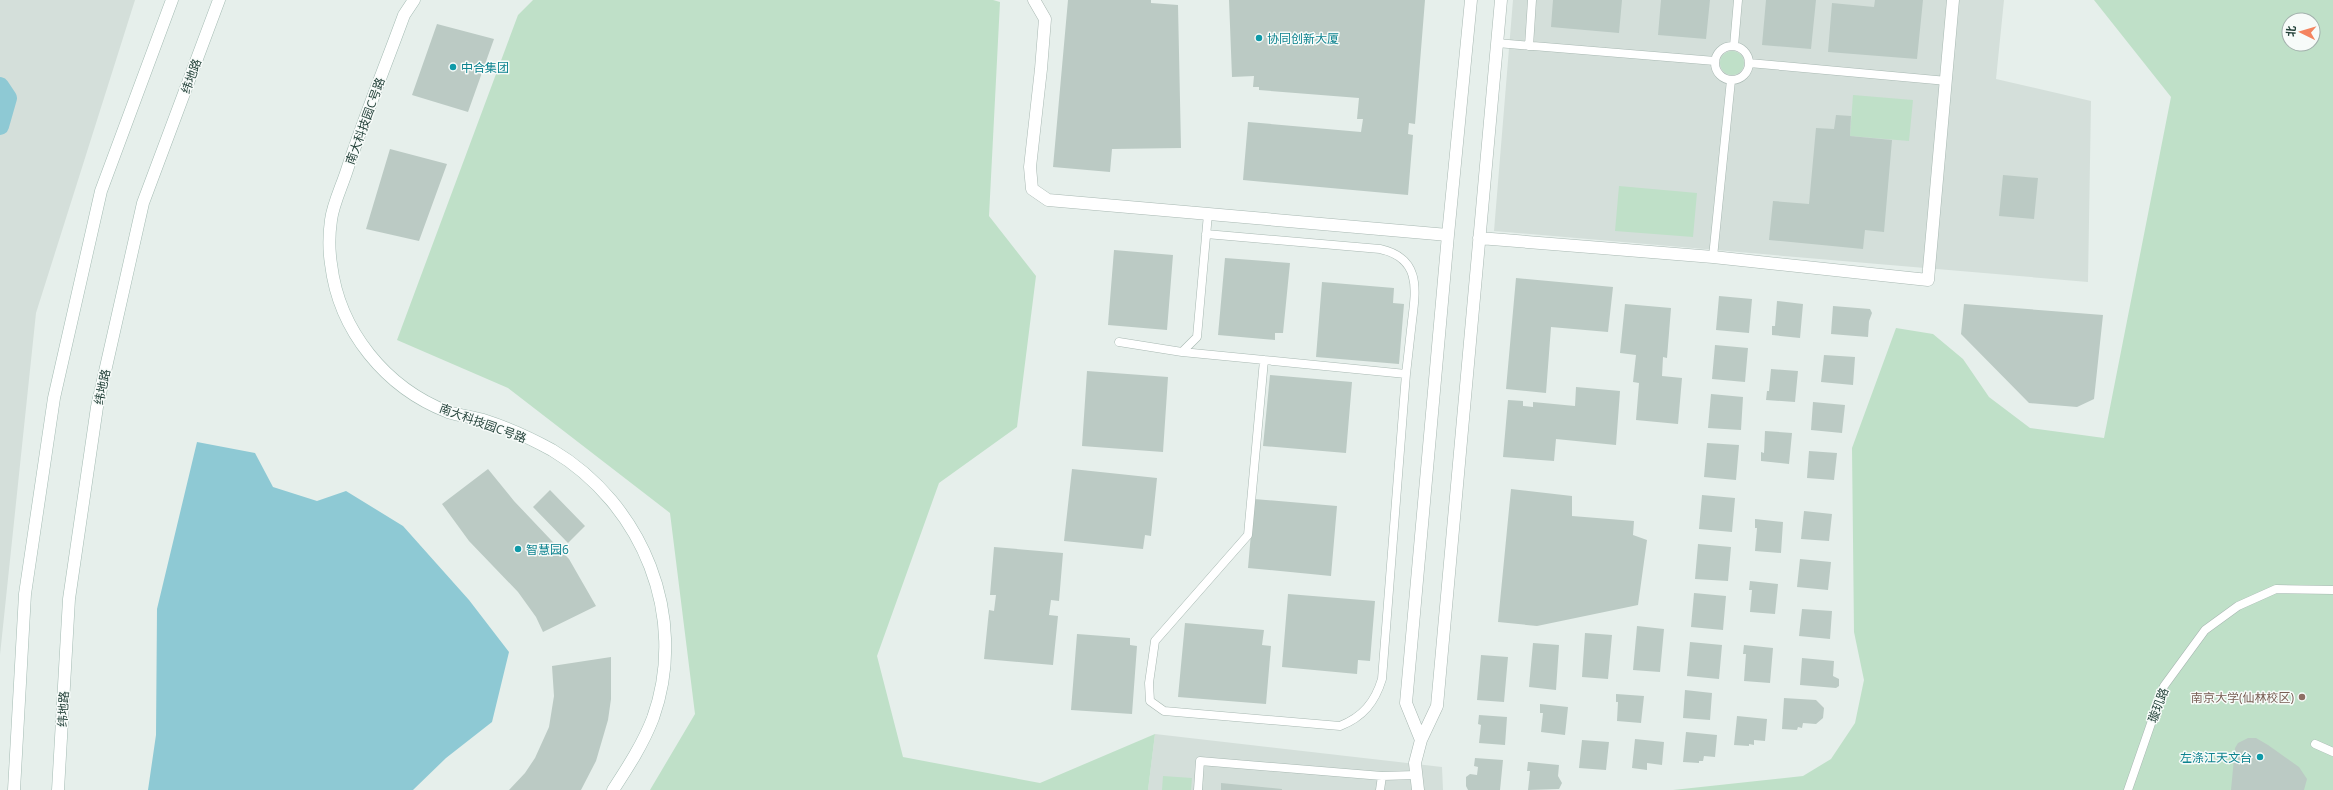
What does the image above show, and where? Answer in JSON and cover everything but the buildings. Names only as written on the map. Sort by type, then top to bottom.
[{"type":"street","points":[[14,790],[25,594],[54,398],[101,191],[172,0]]},
{"type":"street","name":"纬地路","points":[[58,790],[69,599],[97,407],[143,204],[219,0]]},
{"type":"street","name":"南大科技园C号路","points":[[414,0],[404,15],[358,138],[331,220],[331,264],[340,303],[358,340],[390,378],[418,397],[449,412],[485,421],[531,440],[569,461],[586,474],[617,506],[641,543],[650,564],[662,606],[664,629],[663,673],[659,695],[645,738],[613,790]]},
{"type":"street","points":[[1034,0],[1045,19],[1030,167],[1032,189],[1048,200],[1448,235]]},
{"type":"street","points":[[1421,740],[1406,703],[1448,235],[1471,0]]},
{"type":"street","points":[[1418,790],[1416,769],[1421,740],[1437,706],[1501,0]]},
{"type":"street","points":[[1479,238],[1713,257],[1928,280],[1947,81],[1953,0]]},
{"type":"lane","points":[[1529,46],[1532,0]]},
{"type":"lane","points":[[1734,46],[1738,0]]},
{"type":"lane","points":[[1497,43],[1715,61]]},
{"type":"lane","points":[[1734,46],[1743,50],[1749,63],[1745,73],[1741,77],[1731,80],[1721,76],[1715,61],[1719,52],[1734,46]]},
{"type":"lane","points":[[1749,63],[1947,81]]},
{"type":"lane","points":[[1713,257],[1731,80]]},
{"type":"lane","points":[[1182,352],[1197,337],[1208,214]]},
{"type":"lane","points":[[1206,234],[1380,249],[1395,254],[1407,264],[1416,286],[1406,374],[1382,679],[1373,701],[1358,717],[1340,726],[1164,711],[1150,701],[1149,683],[1155,641],[1248,535],[1264,360]]},
{"type":"lane","points":[[1119,342],[1182,352],[1406,374]]},
{"type":"lane","name":"璇玑路","points":[[2128,790],[2164,686],[2206,630],[2238,606],[2276,589],[2333,590]]},
{"type":"lane","points":[[2315,744],[2333,752]]},
{"type":"lane","points":[[1198,790],[1200,761],[1382,776],[1416,769]]},
{"type":"lane","points":[[1380,790],[1382,776]]},
{"type":"shaded area","points":[[0,0],[135,0],[36,313],[0,655]]},
{"type":"shaded area","points":[[1513,0],[2004,0],[1996,79],[2091,101],[2088,282],[1494,231]]},
{"type":"shaded area","points":[[1155,734],[1442,767],[1443,790],[1148,790]]},
{"type":"green space","points":[[533,0],[993,0],[1000,2],[989,216],[1036,276],[1017,427],[939,483],[877,656],[903,757],[1040,783],[1155,734],[1148,790],[650,790],[695,714],[670,513],[508,388],[397,340],[518,15]]},
{"type":"green space","points":[[2094,0],[2333,0],[2333,790],[1673,790],[1803,776],[1831,759],[1855,723],[1864,680],[1854,632],[1852,448],[1896,328],[1933,334],[1963,359],[1989,397],[2030,428],[2104,438],[2171,97]]},
{"type":"green space","points":[[1732,51],[1740,55],[1744,63],[1740,71],[1732,75],[1724,71],[1720,63],[1724,55]]},
{"type":"green space","points":[[1853,95],[1913,100],[1909,141],[1850,136]]},
{"type":"green space","points":[[1619,186],[1697,193],[1693,237],[1615,231]]},
{"type":"green space","points":[[1163,776],[1192,778],[1191,790],[1162,790]]},
{"type":"water","points":[[197,442],[255,453],[273,487],[317,501],[346,491],[403,526],[469,600],[509,652],[492,722],[446,758],[413,790],[148,790],[156,735],[157,609]]},
{"type":"waterway","points":[[0,86],[8,98],[0,126]]},
{"type":"place","name":"协同创新大厦","points":[[1259,38]]},
{"type":"place","name":"中合集团","points":[[453,67]]},
{"type":"place","name":"智慧园6","points":[[518,549]]},
{"type":"place","name":"南京大学(仙林校区)","points":[[2302,697]]},
{"type":"place","name":"左涤江天文台","points":[[2260,757]]}]
